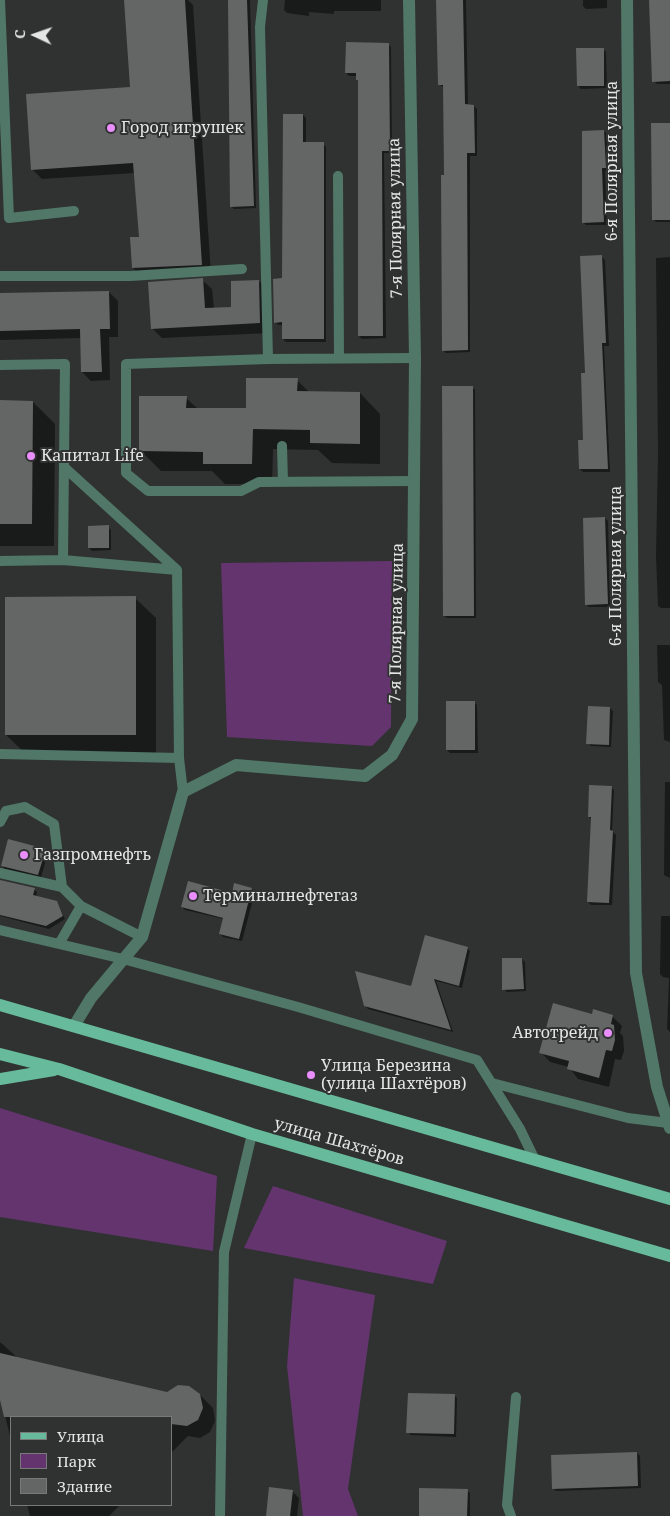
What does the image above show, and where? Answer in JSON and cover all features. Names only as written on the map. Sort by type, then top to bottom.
[{"type":"main road","points":[[0,1004],[670,1199]]},
{"type":"main road","name":"улица Шахтёров","points":[[0,1054],[59,1069],[252,1134],[670,1256]]},
{"type":"main road","points":[[0,1079],[59,1069]]},
{"type":"street","name":"7-я Полярная улица","points":[[184,792],[236,765],[365,776],[392,755],[412,720],[415,358],[409,0]]},
{"type":"street","name":"6-я Полярная улица","points":[[627,0],[636,974],[657,1087],[669,1125]]},
{"type":"street","points":[[74,1026],[91,998],[142,937],[184,792]]},
{"type":"lane","points":[[0,0],[9,218],[74,211]]},
{"type":"lane","points":[[263,0],[260,36],[268,359]]},
{"type":"lane","points":[[338,176],[339,358]]},
{"type":"lane","points":[[0,276],[130,276],[242,269]]},
{"type":"lane","points":[[415,358],[268,359],[126,364],[126,473],[148,491],[241,491],[259,482],[415,481]]},
{"type":"lane","points":[[0,364],[65,364],[63,560]]},
{"type":"lane","points":[[282,446],[283,482]]},
{"type":"lane","points":[[64,467],[177,570],[179,758],[184,792]]},
{"type":"lane","points":[[0,561],[63,560],[177,570]]},
{"type":"lane","points":[[0,754],[179,758]]},
{"type":"lane","points":[[0,822],[6,811],[25,807],[54,824],[62,887]]},
{"type":"lane","points":[[0,873],[62,887],[81,906],[142,937]]},
{"type":"lane","points":[[58,944],[81,906]]},
{"type":"lane","points":[[0,930],[123,960],[298,1007],[477,1060],[520,1129],[535,1160]]},
{"type":"lane","points":[[492,1084],[628,1118],[669,1125]]},
{"type":"lane","points":[[220,1516],[224,1252],[252,1134]]},
{"type":"lane","points":[[511,1516],[507,1505],[516,1396]]},
{"type":"green space","points":[[392,561],[391,727],[372,746],[227,737],[221,563]]},
{"type":"green space","points":[[0,1108],[217,1176],[213,1251],[0,1217]]},
{"type":"green space","points":[[273,1186],[447,1241],[433,1284],[244,1248]]},
{"type":"green space","points":[[294,1278],[375,1295],[348,1489],[358,1516],[303,1516],[287,1366]]},
{"type":"building","name":"Город игрушек","points":[[124,0],[185,0],[202,265],[132,268],[130,237],[139,237],[133,163],[31,170],[26,94],[130,87]]},
{"type":"building","points":[[228,0],[247,0],[254,206],[230,207]]},
{"type":"building","points":[[436,0],[463,0],[465,104],[474,105],[475,153],[467,153],[468,350],[442,351],[441,175],[444,175],[443,85],[438,85]]},
{"type":"building","points":[[649,0],[670,0],[670,81],[652,82]]},
{"type":"building","points":[[346,42],[389,43],[390,151],[382,151],[383,336],[358,336],[358,80],[356,80],[356,73],[345,73]]},
{"type":"building","points":[[576,48],[604,48],[604,86],[577,86]]},
{"type":"building","points":[[283,114],[303,114],[303,142],[324,142],[324,339],[282,339],[282,322],[274,323],[273,279],[282,278]]},
{"type":"building","points":[[651,123],[670,123],[670,220],[652,220]]},
{"type":"building","points":[[604,130],[606,168],[602,168],[604,222],[582,223],[582,131]]},
{"type":"building","points":[[602,255],[606,343],[602,343],[608,469],[579,469],[578,440],[583,440],[581,373],[585,373],[580,256]]},
{"type":"building","points":[[203,278],[205,308],[231,307],[231,281],[259,280],[260,323],[151,329],[148,282]]},
{"type":"building","points":[[109,291],[110,329],[100,329],[102,372],[81,372],[80,329],[0,331],[0,293]]},
{"type":"building","points":[[246,378],[298,378],[297,391],[360,392],[360,444],[310,443],[310,430],[253,429],[252,464],[203,464],[203,452],[139,451],[139,396],[187,396],[186,408],[246,408]]},
{"type":"building","points":[[442,386],[473,386],[474,616],[443,616]]},
{"type":"building","points":[[0,400],[33,401],[32,524],[0,524]]},
{"type":"building","points":[[605,517],[608,604],[585,605],[583,518]]},
{"type":"building","points":[[109,525],[109,548],[88,548],[88,526]]},
{"type":"building","points":[[136,596],[136,735],[5,735],[5,597]]},
{"type":"building","points":[[446,701],[475,701],[475,750],[446,750]]},
{"type":"building","points":[[588,706],[610,707],[609,745],[586,744]]},
{"type":"building","points":[[589,785],[612,786],[610,830],[613,831],[609,903],[587,902],[591,817],[588,817]]},
{"type":"building","name":"Газпромнефть","points":[[8,839],[46,849],[38,875],[1,866]]},
{"type":"building","points":[[0,880],[35,888],[33,895],[57,901],[63,916],[46,926],[0,915]]},
{"type":"building","points":[[188,881],[232,893],[234,883],[252,888],[239,939],[219,934],[223,918],[181,907]]},
{"type":"building","points":[[425,935],[468,947],[459,986],[434,979],[451,1030],[364,1006],[355,971],[411,986]]},
{"type":"building","points":[[502,958],[522,958],[524,989],[502,990]]},
{"type":"building","points":[[553,1003],[592,1014],[593,1009],[613,1015],[611,1024],[614,1025],[615,1040],[612,1051],[606,1050],[599,1078],[567,1069],[569,1061],[539,1053]]},
{"type":"building","points":[[0,1353],[167,1392],[178,1385],[189,1386],[200,1394],[203,1408],[198,1420],[187,1426],[172,1424],[172,1416],[4,1417],[0,1400]]},
{"type":"building","points":[[408,1393],[455,1394],[454,1434],[406,1433]]},
{"type":"building","points":[[637,1452],[638,1486],[552,1489],[551,1455]]},
{"type":"building","points":[[269,1487],[293,1490],[290,1516],[266,1516]]},
{"type":"building","points":[[419,1488],[468,1489],[467,1516],[419,1516]]},
{"type":"place","name":"Город игрушек","points":[[111,128]]},
{"type":"place","name":"Капитал Life","points":[[31,456]]},
{"type":"place","name":"Газпромнефть","points":[[24,855]]},
{"type":"place","name":"Терминалнефтегаз","points":[[193,896]]},
{"type":"place","name":"Автотрейд","points":[[608,1033]]},
{"type":"place","name":"Улица Березина (улица Шахтёров)","points":[[311,1075]]}]
